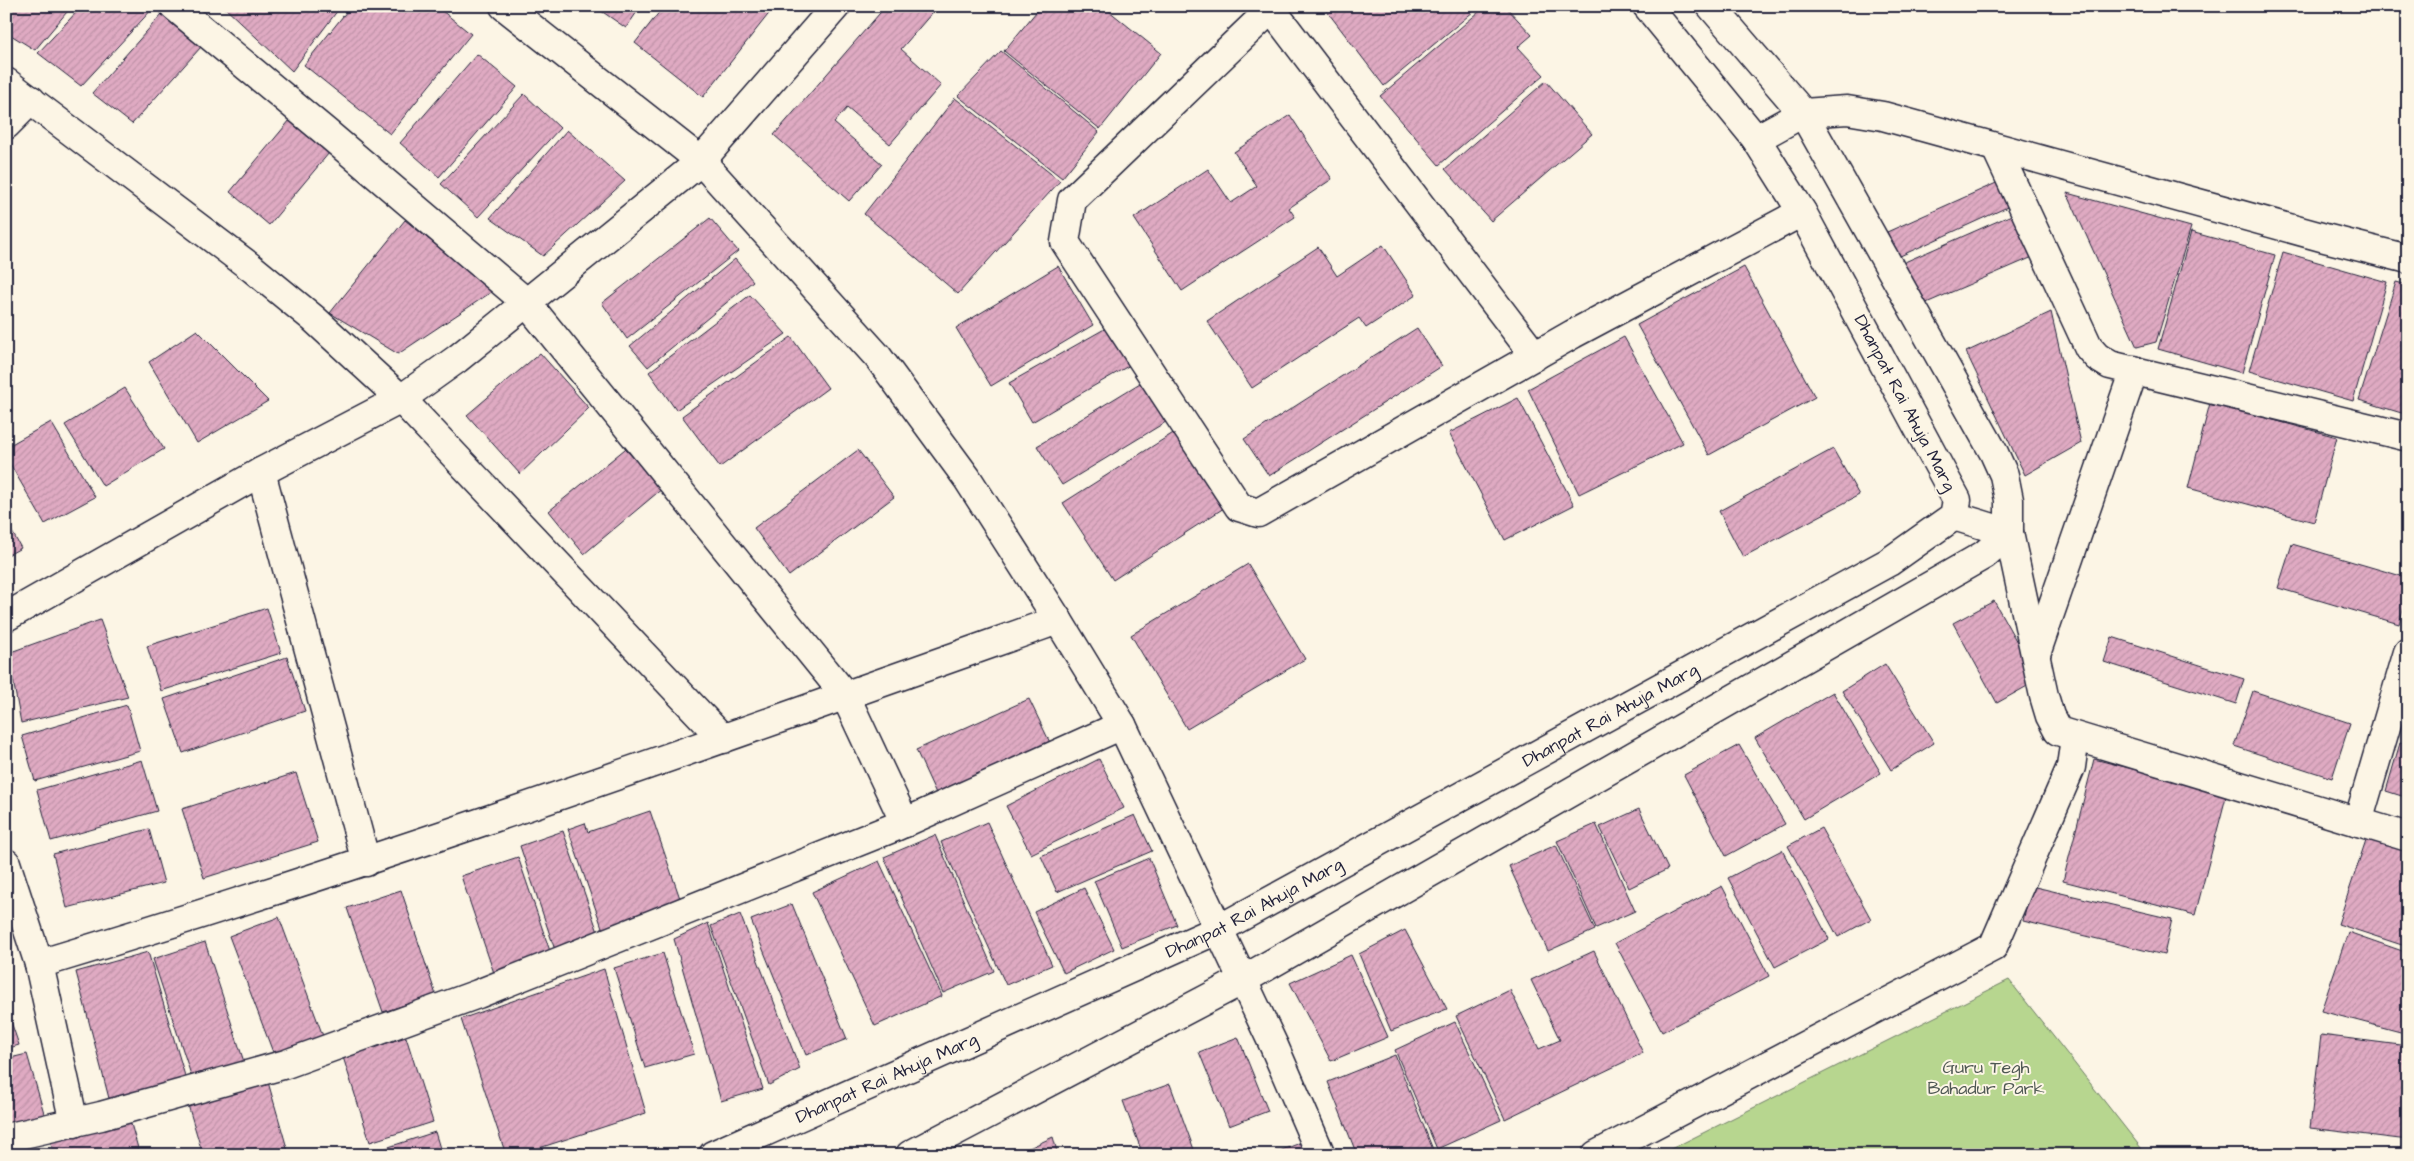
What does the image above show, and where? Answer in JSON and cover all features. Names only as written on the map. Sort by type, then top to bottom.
[{"type":"street","points":[[174,6],[327,133],[526,303],[845,695],[904,823]]},
{"type":"street","points":[[504,6],[701,162],[878,357],[967,478],[1058,620],[1122,725],[1241,981],[1274,1046],[1321,1155]]},
{"type":"street","points":[[6,616],[261,472],[402,399],[456,359],[701,162],[836,6]]},
{"type":"street","name":"Dhanpat Rai Ahuja Marg","points":[[713,1155],[1217,930],[1889,562],[1954,516],[1957,500],[1802,212],[1756,139],[1647,6]]},
{"type":"street","points":[[1711,6],[1803,113],[1994,453],[2004,475],[2010,500],[2009,533],[2050,716],[2058,731],[2075,738],[2408,837]]},
{"type":"street","points":[[1535,356],[1270,8],[1072,200],[1065,242],[1240,506],[1258,513],[1535,356],[1802,212]]},
{"type":"street","points":[[6,82],[253,269],[314,319],[402,399],[723,739]]},
{"type":"street","points":[[6,125],[31,100]]},
{"type":"street","points":[[1756,139],[1803,113],[1847,110],[1883,116],[2325,238],[2408,259]]},
{"type":"street","points":[[1996,148],[2089,348],[2097,357],[2110,364],[2408,437]]},
{"type":"street","points":[[2036,655],[2134,370]]},
{"type":"street","points":[[261,472],[366,862]]},
{"type":"street","points":[[1954,516],[2009,533]]},
{"type":"street","points":[[910,1155],[1241,981],[1984,555],[2009,533]]},
{"type":"street","points":[[40,964],[366,862],[723,739],[1058,620]]},
{"type":"street","points":[[2358,822],[2408,652]]},
{"type":"street","points":[[6,1138],[74,1123],[286,1064],[478,994],[904,823],[1122,725]]},
{"type":"street","points":[[1596,1155],[1993,947],[2071,767],[2075,738]]},
{"type":"street","points":[[6,862],[40,964],[74,1123]]},
{"type":"green space","name":"Guru Tegh Bahadur Park","points":[[2009,980],[2145,1153],[2154,1155],[1659,1155]]},
{"type":"building","points":[[9,6],[72,6],[35,50],[6,32],[6,10]]},
{"type":"building","points":[[82,6],[155,6],[81,86],[38,53]]},
{"type":"building","points":[[223,6],[341,6],[292,71]]},
{"type":"building","points":[[351,6],[436,6],[471,34],[390,134],[304,65]]},
{"type":"building","points":[[594,6],[641,6],[626,28]]},
{"type":"building","points":[[664,6],[775,6],[703,97],[635,43]]},
{"type":"building","points":[[886,6],[938,6],[901,49],[941,85],[890,144],[847,108],[834,123],[882,164],[849,201],[774,135]]},
{"type":"building","points":[[1041,6],[1103,6],[1161,53],[1100,129],[1004,51]]},
{"type":"building","points":[[1323,6],[1480,6],[1384,86]]},
{"type":"building","points":[[1486,6],[1505,6],[1532,35],[1518,47],[1544,75],[1439,165],[1380,96]]},
{"type":"building","points":[[162,14],[201,47],[132,124],[92,93]]},
{"type":"building","points":[[1001,51],[1099,132],[1062,178],[958,96]]},
{"type":"building","points":[[477,54],[517,87],[439,177],[400,143]]},
{"type":"building","points":[[1546,81],[1592,134],[1491,221],[1445,169]]},
{"type":"building","points":[[524,94],[560,128],[478,217],[441,184]]},
{"type":"building","points":[[955,98],[1060,181],[958,294],[864,214]]},
{"type":"building","points":[[1290,115],[1332,179],[1289,208],[1295,217],[1182,291],[1134,218],[1208,169],[1231,203],[1257,186],[1234,152]]},
{"type":"building","points":[[290,120],[329,153],[269,225],[230,192]]},
{"type":"building","points":[[567,130],[625,181],[543,256],[490,218]]},
{"type":"building","points":[[2003,180],[2014,204],[1898,257],[1887,232]]},
{"type":"building","points":[[2067,193],[2191,227],[2156,342],[2137,347]]},
{"type":"building","points":[[2016,213],[2035,256],[1917,307],[1898,265]]},
{"type":"building","points":[[710,218],[738,251],[627,339],[602,303]]},
{"type":"building","points":[[405,220],[493,291],[398,354],[330,313]]},
{"type":"building","points":[[2191,232],[2275,255],[2242,373],[2158,349]]},
{"type":"building","points":[[1383,245],[1416,295],[1366,328],[1359,318],[1252,388],[1207,321],[1318,247],[1337,276]]},
{"type":"building","points":[[2283,252],[2387,282],[2353,401],[2249,371]]},
{"type":"building","points":[[735,259],[753,281],[648,367],[630,346]]},
{"type":"building","points":[[1058,266],[1093,325],[991,386],[956,328]]},
{"type":"building","points":[[1744,267],[1815,397],[1709,455],[1637,325]]},
{"type":"building","points":[[2396,282],[2408,285],[2408,415],[2359,400]]},
{"type":"building","points":[[750,295],[786,334],[676,410],[649,372]]},
{"type":"building","points":[[2051,312],[2081,443],[2025,475],[1966,352]]},
{"type":"building","points":[[1108,327],[1130,365],[1032,422],[1009,383]]},
{"type":"building","points":[[1417,328],[1442,366],[1269,476],[1244,439]]},
{"type":"building","points":[[197,330],[268,401],[197,443],[149,362]]},
{"type":"building","points":[[791,337],[828,388],[720,467],[682,416]]},
{"type":"building","points":[[1624,337],[1683,443],[1579,494],[1528,389]]},
{"type":"building","points":[[540,353],[589,408],[520,474],[467,415]]},
{"type":"building","points":[[1145,380],[1169,420],[1062,485],[1037,446]]},
{"type":"building","points":[[125,388],[164,449],[103,486],[65,425]]},
{"type":"building","points":[[1518,398],[1574,505],[1505,540],[1449,433]]},
{"type":"building","points":[[2210,403],[2337,437],[2314,522],[2188,488]]},
{"type":"building","points":[[51,422],[95,497],[45,524],[6,457],[6,447]]},
{"type":"building","points":[[1178,430],[1227,506],[1113,580],[1063,503]]},
{"type":"building","points":[[625,449],[663,488],[584,554],[549,511]]},
{"type":"building","points":[[1833,449],[1859,495],[1743,557],[1719,511]]},
{"type":"building","points":[[858,450],[894,497],[789,576],[754,528]]},
{"type":"building","points":[[6,521],[21,548],[6,556]]},
{"type":"building","points":[[2292,544],[2408,578],[2408,592],[2399,624],[2278,588]]},
{"type":"building","points":[[1248,564],[1305,659],[1187,729],[1131,635]]},
{"type":"building","points":[[1994,601],[2038,680],[1997,703],[1953,623]]},
{"type":"building","points":[[267,608],[281,653],[161,691],[147,646]]},
{"type":"building","points":[[100,620],[128,697],[21,723],[8,653]]},
{"type":"building","points":[[2112,637],[2244,679],[2236,704],[2104,662]]},
{"type":"building","points":[[287,657],[305,711],[183,753],[164,699]]},
{"type":"building","points":[[1885,664],[1934,743],[1891,770],[1842,691]]},
{"type":"building","points":[[2253,691],[2350,723],[2332,778],[2234,746]]},
{"type":"building","points":[[1833,692],[1881,773],[1804,819],[1755,738]]},
{"type":"building","points":[[1029,699],[1054,751],[940,802],[916,750]]},
{"type":"building","points":[[127,705],[140,751],[35,781],[22,736]]},
{"type":"building","points":[[2400,743],[2408,745],[2408,798],[2386,791]]},
{"type":"building","points":[[1739,745],[1785,824],[1726,856],[1684,775]]},
{"type":"building","points":[[1099,759],[1124,808],[1031,854],[1006,806]]},
{"type":"building","points":[[2094,759],[2227,793],[2195,915],[2063,881]]},
{"type":"building","points":[[142,760],[157,811],[51,841],[37,790]]},
{"type":"building","points":[[296,773],[318,842],[204,878],[182,809]]},
{"type":"building","points":[[1639,809],[1668,869],[1629,888],[1600,827]]},
{"type":"building","points":[[650,811],[684,910],[605,936],[568,829],[585,823],[588,832]]},
{"type":"building","points":[[1135,815],[1152,851],[1057,892],[1041,856]]},
{"type":"building","points":[[987,822],[1052,965],[1006,985],[941,842]]},
{"type":"building","points":[[1596,824],[1635,911],[1596,928],[1557,841]]},
{"type":"building","points":[[1821,828],[1871,919],[1838,937],[1788,846]]},
{"type":"building","points":[[149,829],[164,883],[67,908],[53,854]]},
{"type":"building","points":[[563,831],[600,938],[556,953],[520,846]]},
{"type":"building","points":[[935,835],[994,971],[943,993],[884,857]]},
{"type":"building","points":[[2367,837],[2408,851],[2408,947],[2338,924]]},
{"type":"building","points":[[1556,845],[1595,930],[1548,951],[1509,866]]},
{"type":"building","points":[[1782,850],[1829,939],[1775,967],[1728,878]]},
{"type":"building","points":[[518,857],[553,960],[496,979],[461,876]]},
{"type":"building","points":[[1149,858],[1177,925],[1122,947],[1094,881]]},
{"type":"building","points":[[879,861],[942,996],[875,1026],[812,892]]},
{"type":"building","points":[[1722,886],[1769,976],[1662,1032],[1615,943]]},
{"type":"building","points":[[2031,886],[2172,919],[2164,955],[2023,921]]},
{"type":"building","points":[[1084,888],[1114,949],[1064,973],[1034,912]]},
{"type":"building","points":[[401,890],[436,995],[383,1012],[347,908]]},
{"type":"building","points":[[792,904],[847,1039],[806,1055],[751,920]]},
{"type":"building","points":[[740,914],[800,1069],[769,1085],[711,926]]},
{"type":"building","points":[[279,917],[323,1036],[274,1055],[229,936]]},
{"type":"building","points":[[708,923],[763,1089],[721,1101],[674,939]]},
{"type":"building","points":[[1405,930],[1447,1009],[1391,1031],[1359,954]]},
{"type":"building","points":[[2348,932],[2408,953],[2408,1034],[2321,1011]]},
{"type":"building","points":[[205,942],[246,1068],[194,1084],[153,959]]},
{"type":"building","points":[[1594,951],[1643,1053],[1505,1119],[1456,1016],[1510,990],[1539,1049],[1560,1040],[1531,980]]},
{"type":"building","points":[[148,952],[188,1086],[111,1106],[76,972]]},
{"type":"building","points":[[663,953],[694,1054],[645,1068],[614,968]]},
{"type":"building","points":[[1351,955],[1388,1037],[1331,1061],[1290,983]]},
{"type":"building","points":[[604,969],[646,1113],[518,1155],[506,1155],[461,1019]]},
{"type":"building","points":[[6,1007],[19,1045],[6,1049]]},
{"type":"building","points":[[1455,1022],[1501,1120],[1437,1149],[1395,1050]]},
{"type":"building","points":[[2321,1035],[2408,1046],[2408,1140],[2310,1128]]},
{"type":"building","points":[[406,1037],[433,1122],[370,1142],[343,1057]]},
{"type":"building","points":[[1238,1037],[1268,1111],[1229,1126],[1199,1052]]},
{"type":"building","points":[[27,1054],[46,1120],[6,1131],[6,1059]]},
{"type":"building","points":[[1395,1055],[1434,1152],[1428,1155],[1357,1155],[1328,1082]]},
{"type":"building","points":[[268,1082],[289,1155],[203,1155],[188,1105]]},
{"type":"building","points":[[1170,1084],[1196,1155],[1143,1155],[1123,1101]]},
{"type":"building","points":[[129,1117],[140,1155],[54,1155],[50,1139]]},
{"type":"building","points":[[435,1132],[442,1155],[371,1155],[370,1153]]},
{"type":"building","points":[[1053,1137],[1058,1155],[1014,1155]]},
{"type":"building","points":[[1308,1140],[1314,1155],[1269,1155]]}]
